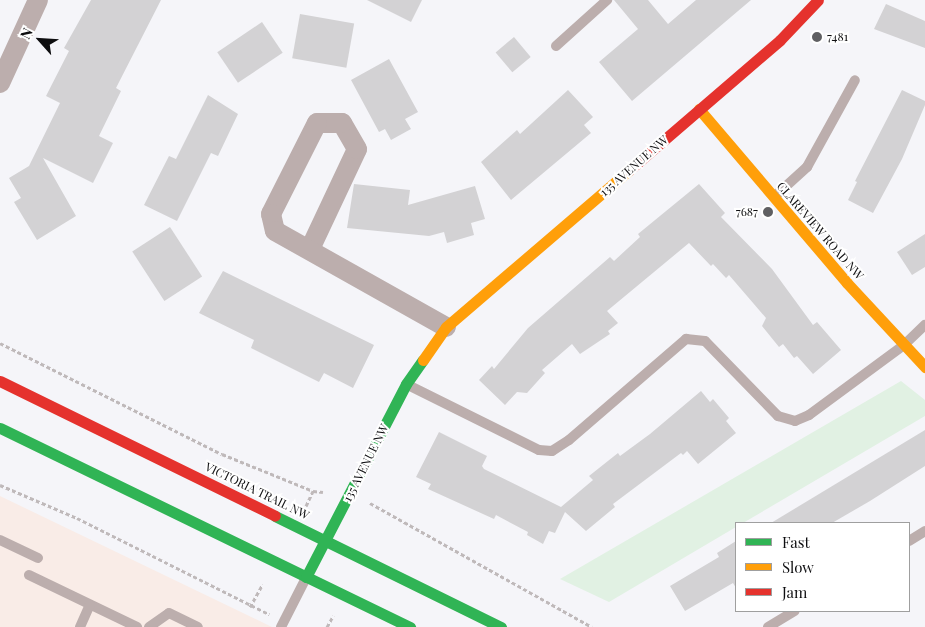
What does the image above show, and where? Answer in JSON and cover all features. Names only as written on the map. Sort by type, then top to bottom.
[{"type":"street","points":[[0,83],[38,0]]},
{"type":"street","name":"135 AVENUE NW","points":[[306,577],[406,384],[446,328],[780,40],[818,0]]},
{"type":"street","name":"CLAREVIEW ROAD NW","points":[[699,109],[774,198],[925,367]]},
{"type":"street","points":[[310,249],[357,149],[342,123],[317,124],[271,214],[275,230],[446,328]]},
{"type":"street","name":"VICTORIA TRAIL NW","points":[[0,381],[501,627]]},
{"type":"street","points":[[0,428],[410,627]]},
{"type":"lane","points":[[556,46],[607,0]]},
{"type":"lane","points":[[774,198],[808,167],[855,80]]},
{"type":"lane","points":[[406,384],[539,450],[552,451],[569,440],[686,338],[705,341],[778,416],[795,421],[809,415],[904,345],[925,325]]},
{"type":"lane","points":[[910,540],[925,531]]},
{"type":"lane","points":[[0,540],[38,558]]},
{"type":"lane","points":[[29,575],[137,627]]},
{"type":"lane","points":[[283,624],[306,577]]},
{"type":"lane","points":[[80,627],[90,605]]},
{"type":"lane","points":[[768,627],[792,612]]},
{"type":"lane","points":[[150,627],[168,613],[198,627]]},
{"type":"path","points":[[0,343],[222,454],[313,491],[350,494],[400,517],[592,627]]},
{"type":"path","points":[[0,485],[77,518],[283,624]]},
{"type":"shaded area","points":[[0,496],[272,627],[0,627]]},
{"type":"green space","points":[[901,381],[925,400],[925,416],[745,522],[735,522],[735,528],[609,602],[560,579]]},
{"type":"building","points":[[91,0],[161,0],[116,88],[121,91],[99,136],[113,143],[93,183],[43,158],[76,216],[37,240],[14,202],[21,198],[9,178],[29,166],[60,103],[46,96],[69,51],[64,48]]},
{"type":"building","points":[[367,0],[422,0],[411,22]]},
{"type":"building","points":[[614,0],[648,0],[668,24],[696,0],[751,0],[632,101],[599,62],[638,29]]},
{"type":"building","points":[[886,4],[925,21],[925,48],[874,29]]},
{"type":"building","points":[[300,14],[354,24],[346,68],[292,58]]},
{"type":"building","points":[[262,22],[283,53],[238,83],[217,52]]},
{"type":"building","points":[[514,37],[531,57],[512,72],[496,52]]},
{"type":"building","points":[[389,59],[418,112],[405,119],[411,129],[391,140],[385,129],[379,132],[351,80]]},
{"type":"building","points":[[568,90],[593,117],[584,125],[591,133],[511,200],[481,162],[517,130],[520,134]]},
{"type":"building","points":[[902,90],[925,101],[925,105],[902,159],[873,213],[848,200],[857,182],[855,181]]},
{"type":"building","points":[[208,95],[238,114],[218,156],[211,153],[177,221],[144,205],[169,156],[176,159]]},
{"type":"building","points":[[354,184],[410,190],[408,205],[475,186],[485,219],[471,223],[474,235],[447,243],[444,232],[429,236],[347,228]]},
{"type":"building","points":[[699,184],[725,213],[721,217],[772,269],[813,325],[817,322],[841,350],[813,374],[797,356],[794,358],[783,344],[779,347],[762,326],[766,318],[729,275],[726,278],[713,264],[711,266],[689,243],[607,311],[618,323],[608,331],[610,334],[580,354],[572,344],[542,370],[545,373],[527,393],[517,392],[505,405],[479,380],[492,366],[494,369],[528,328],[610,257],[614,261],[640,237],[638,234]]},
{"type":"building","points":[[170,227],[202,276],[164,301],[132,252]]},
{"type":"building","points":[[925,234],[925,267],[912,275],[897,252]]},
{"type":"building","points":[[223,271],[374,345],[353,388],[324,373],[319,382],[251,348],[254,340],[199,313]]},
{"type":"building","points":[[701,391],[710,402],[713,399],[729,418],[726,421],[736,433],[698,464],[687,451],[683,455],[681,453],[613,504],[615,507],[586,531],[565,512],[555,533],[549,531],[543,544],[527,535],[528,532],[496,515],[494,519],[428,489],[431,484],[416,477],[439,432],[487,456],[482,466],[484,469],[561,507],[593,480],[589,476],[618,453],[620,456],[650,434]]},
{"type":"building","points":[[925,430],[925,466],[870,501],[834,522],[773,522]]},
{"type":"building","points":[[735,542],[735,586],[733,583],[685,611],[670,586],[719,557],[717,553]]},
{"type":"traffic: fast","points":[[306,577],[406,384],[423,360]]},
{"type":"traffic: fast","points":[[0,428],[410,627]]},
{"type":"traffic: fast","points":[[275,516],[501,627]]},
{"type":"traffic: slow","points":[[699,109],[847,283],[925,367]]},
{"type":"traffic: slow","points":[[423,360],[446,327],[629,170]]},
{"type":"traffic: jam","points":[[629,170],[780,40],[818,0]]},
{"type":"traffic: jam","points":[[0,381],[275,516]]},
{"type":"place","name":"7481","points":[[817,37]]},
{"type":"place","name":"7687","points":[[768,212]]}]
